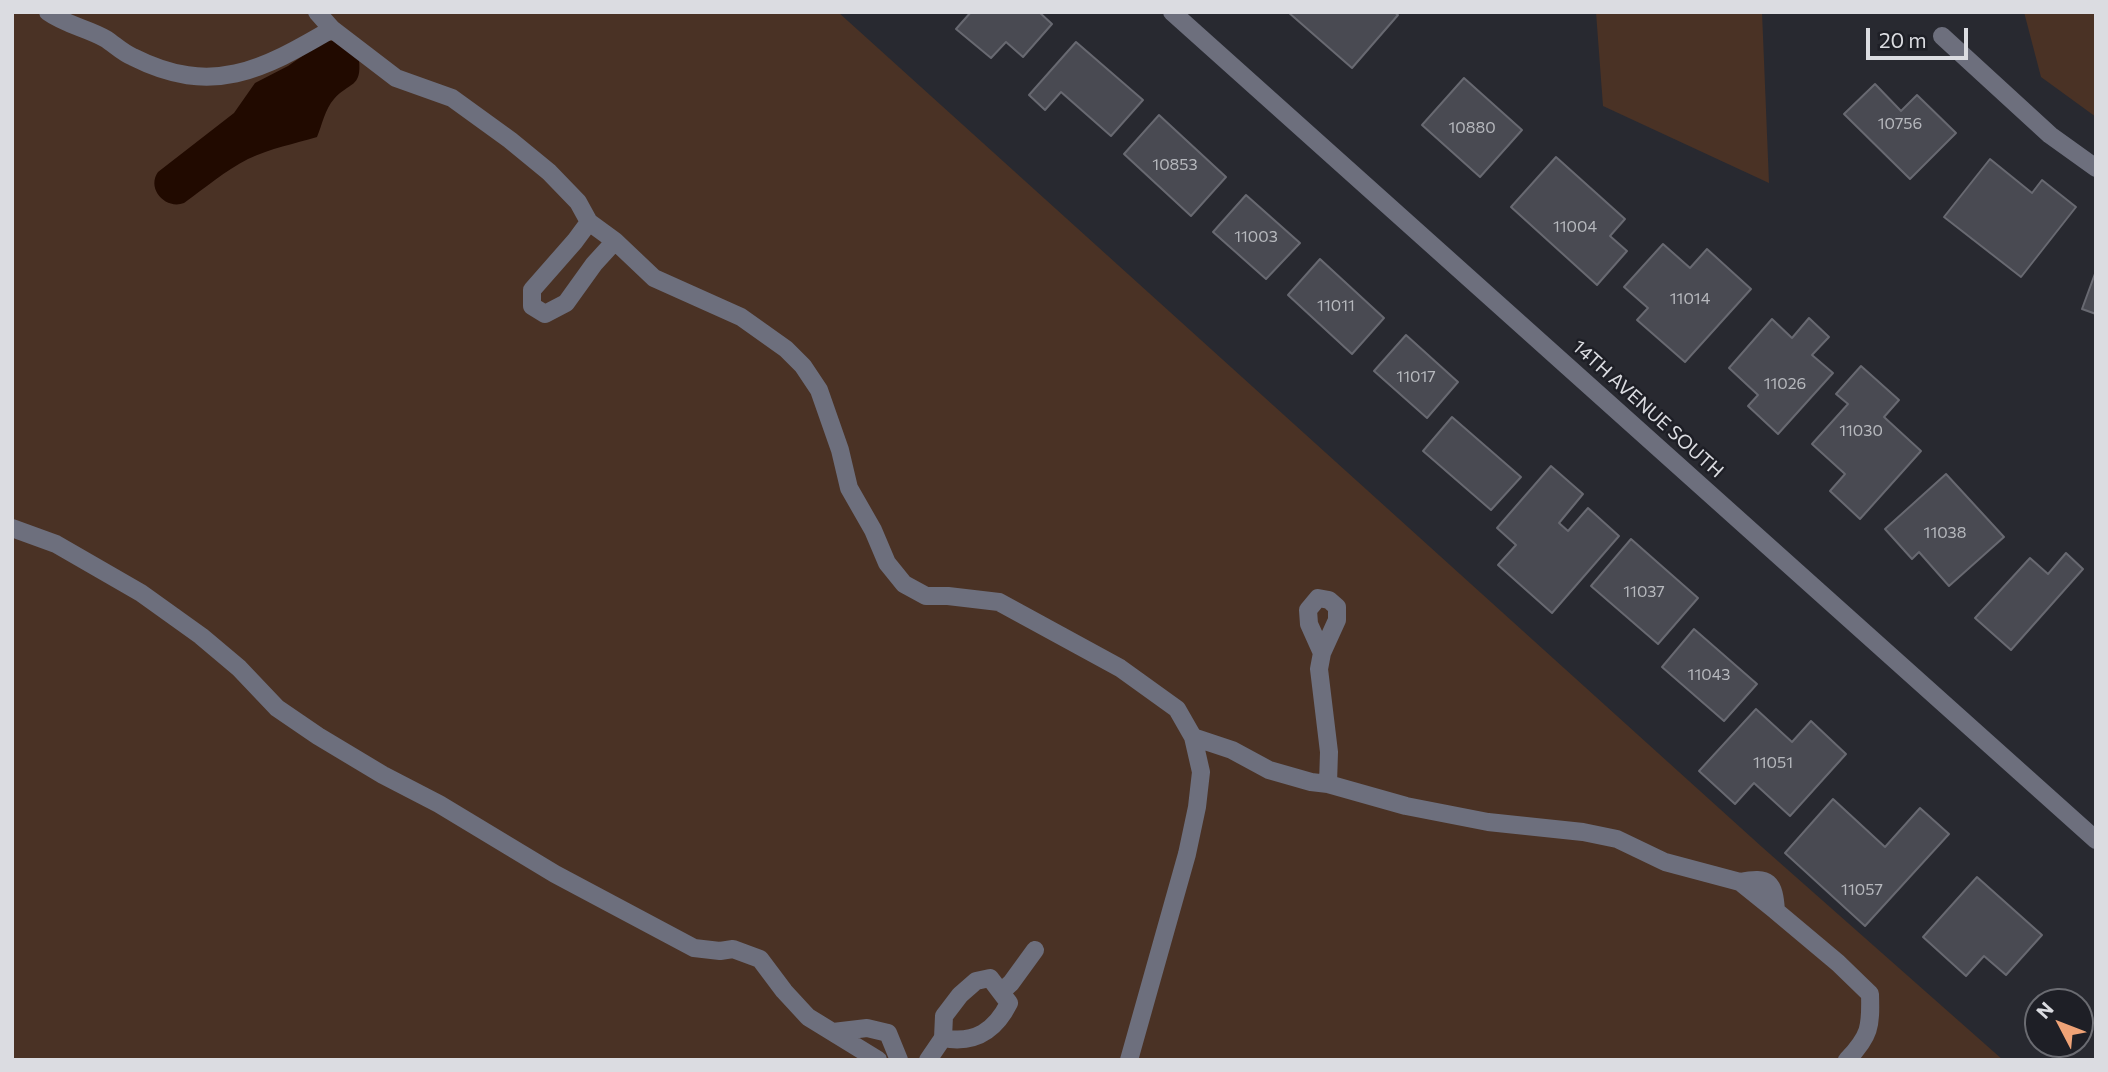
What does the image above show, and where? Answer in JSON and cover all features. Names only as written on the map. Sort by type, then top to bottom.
[{"type":"street","points":[[48,12],[62,22],[104,38],[132,57],[183,75],[234,76],[276,61],[332,29]]},
{"type":"street","points":[[317,12],[332,29],[396,78],[452,98],[510,140],[578,202],[589,222],[654,278],[741,317],[786,349],[803,366],[819,390],[840,450],[849,488],[873,530],[887,563],[904,584],[926,596],[999,602],[1120,668],[1177,709],[1193,737],[1201,772],[1197,807],[1180,880],[1129,1060]]},
{"type":"street","name":"14TH AVENUE SOUTH","points":[[1172,12],[2096,839]]},
{"type":"street","points":[[1942,36],[2050,135],[2096,167]]},
{"type":"street","points":[[589,222],[532,290],[532,306],[545,314],[566,303],[594,264],[615,242]]},
{"type":"street","points":[[12,528],[56,544],[141,593],[201,636],[239,668],[277,708],[383,775],[439,804],[555,874],[694,948],[720,951],[733,949],[760,959],[808,1017],[878,1060]]},
{"type":"street","points":[[1322,653],[1319,669],[1328,752],[1328,783]]},
{"type":"street","points":[[1193,737],[1232,750],[1269,770],[1311,782],[1328,783],[1406,806],[1488,822],[1583,832],[1617,839],[1665,862],[1740,882],[1838,963],[1870,994],[1871,1024],[1864,1042],[1847,1060]]},
{"type":"street","points":[[1001,992],[1011,983],[1035,950]]},
{"type":"street","points":[[928,1060],[943,1038],[944,1016],[960,995],[976,981],[990,978],[1009,1003],[992,1030],[960,1041],[943,1038]]},
{"type":"street","points":[[834,1032],[867,1028],[888,1033],[899,1060]]},
{"type":"shaded area","points":[[12,12],[838,12],[1762,847],[2003,1060],[12,1060]]},
{"type":"shaded area","points":[[1596,12],[1762,12],[1769,183],[1603,106]]},
{"type":"shaded area","points":[[2024,12],[2096,12],[2096,117],[2041,77]]},
{"type":"shaded area","points":[[324,41],[333,41],[359,60],[359,69],[353,84],[331,103],[317,137],[248,159],[184,203],[171,204],[160,196],[154,185],[158,172],[234,113],[255,83],[288,66]]},
{"type":"building","points":[[971,12],[1039,12],[1052,24],[1023,57],[1006,42],[991,58],[956,29]]},
{"type":"building","points":[[1288,12],[1394,12],[1398,15],[1352,68]]},
{"type":"building","points":[[1076,42],[1143,100],[1111,136],[1061,92],[1045,110],[1029,95]]},
{"type":"building","points":[[1464,78],[1522,130],[1480,177],[1422,125]]},
{"type":"building","points":[[1875,84],[1901,111],[1917,95],[1956,133],[1910,179],[1844,114]]},
{"type":"building","points":[[1159,115],[1226,177],[1191,216],[1124,154]]},
{"type":"building","points":[[1556,157],[1625,219],[1610,236],[1627,251],[1597,285],[1511,207]]},
{"type":"building","points":[[1990,159],[2032,193],[2042,180],[2076,207],[2021,277],[1944,217]]},
{"type":"building","points":[[1246,195],[1300,243],[1266,279],[1213,232]]},
{"type":"building","points":[[1663,244],[1690,268],[1707,249],[1751,289],[1685,362],[1637,320],[1648,308],[1624,287]]},
{"type":"building","points":[[1320,259],[1384,318],[1352,354],[1288,295]]},
{"type":"building","points":[[2096,271],[2096,314],[2082,309]]},
{"type":"building","points":[[1809,318],[1829,337],[1812,355],[1833,373],[1778,434],[1748,406],[1758,395],[1729,368],[1772,319],[1792,338]]},
{"type":"building","points":[[1406,335],[1458,382],[1427,418],[1374,371]]},
{"type":"building","points":[[1861,366],[1899,400],[1884,417],[1921,451],[1860,519],[1830,491],[1845,474],[1812,444],[1848,404],[1836,394]]},
{"type":"building","points":[[1452,417],[1521,477],[1491,510],[1423,451]]},
{"type":"building","points":[[1551,466],[1583,494],[1559,523],[1568,531],[1588,508],[1619,536],[1552,613],[1498,565],[1516,545],[1497,528]]},
{"type":"building","points":[[1946,474],[2004,537],[1949,586],[1919,552],[1912,559],[1885,529]]},
{"type":"building","points":[[1631,539],[1698,598],[1658,644],[1591,586]]},
{"type":"building","points":[[2066,553],[2083,569],[2011,650],[1975,618],[2030,558],[2048,574]]},
{"type":"building","points":[[1694,629],[1757,684],[1724,721],[1662,667]]},
{"type":"building","points":[[1756,709],[1792,742],[1811,721],[1846,754],[1790,816],[1754,783],[1735,804],[1699,771]]},
{"type":"building","points":[[1833,799],[1885,847],[1920,808],[1949,834],[1865,926],[1785,853]]},
{"type":"building","points":[[1977,877],[2042,935],[2006,975],[1984,956],[1966,976],[1923,937]]}]
